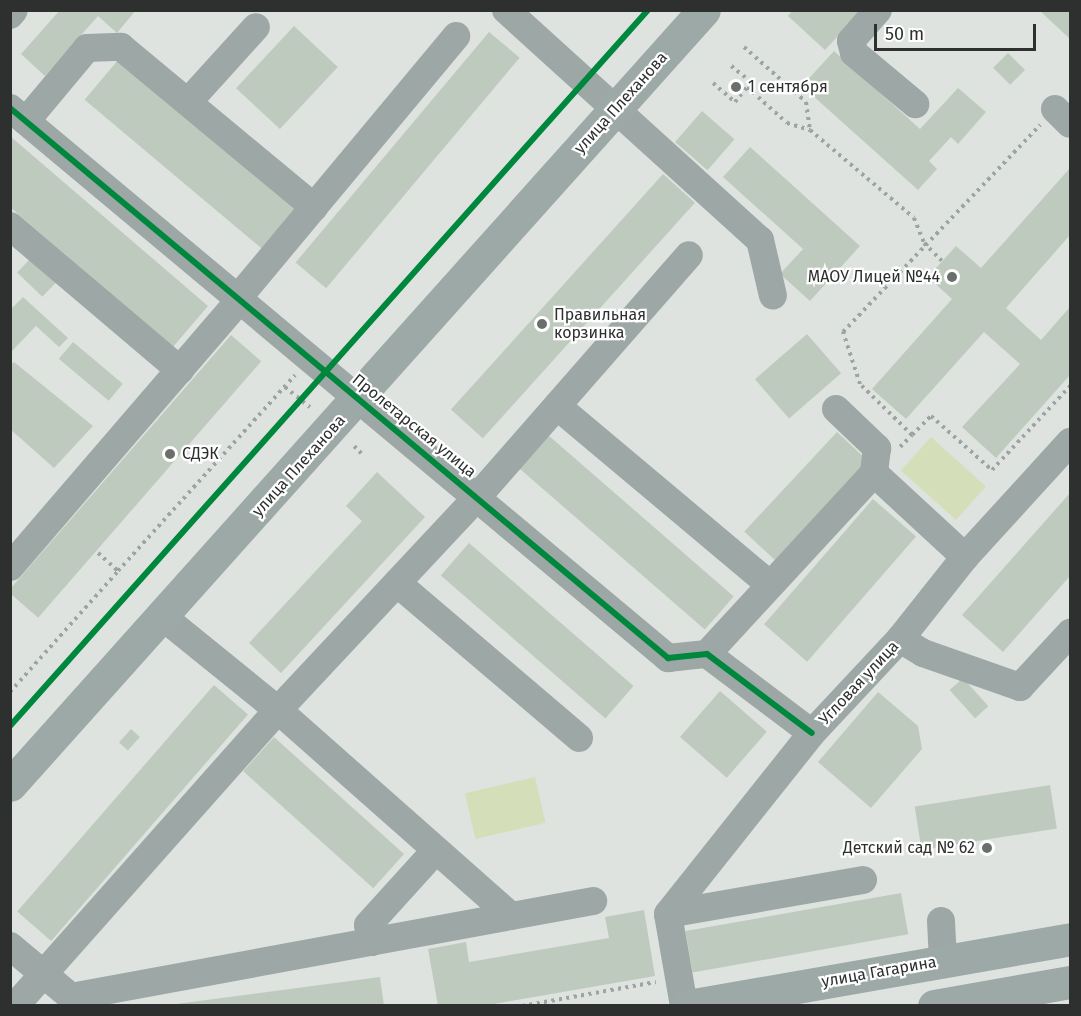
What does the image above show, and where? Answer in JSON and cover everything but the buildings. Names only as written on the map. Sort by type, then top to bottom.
[{"type":"main road","name":"улица Плеханова","points":[[15,771],[163,617],[704,10]]},
{"type":"main road","name":"улица Гагарина","points":[[686,1005],[1071,939]]},
{"type":"main road","points":[[934,1005],[1071,982]]},
{"type":"street","points":[[10,15],[14,10]]},
{"type":"street","points":[[506,10],[760,240],[772,296]]},
{"type":"street","points":[[878,10],[851,41],[854,53],[915,104]]},
{"type":"street","points":[[188,102],[256,27]]},
{"type":"street","points":[[10,567],[180,370],[456,36]]},
{"type":"street","points":[[18,114],[87,48],[121,46],[314,207]]},
{"type":"street","name":"Пролетарская улица","points":[[18,114],[239,299],[312,371],[358,399],[478,496],[668,658],[707,654]]},
{"type":"street","points":[[10,226],[180,370]]},
{"type":"street","points":[[15,1005],[278,710],[478,496],[689,255]]},
{"type":"street","points":[[557,406],[770,585]]},
{"type":"street","points":[[812,733],[707,654],[874,473],[877,448],[836,409]]},
{"type":"street","name":"Угловая улица","points":[[668,914],[812,733],[900,639],[965,557],[1071,442]]},
{"type":"street","points":[[874,473],[965,557]]},
{"type":"street","points":[[397,583],[579,738]]},
{"type":"street","points":[[163,617],[278,710],[511,916]]},
{"type":"street","points":[[900,639],[923,653],[1020,687],[1071,633]]},
{"type":"street","points":[[372,942],[368,925],[436,850]]},
{"type":"street","points":[[686,1005],[668,914],[863,880]]},
{"type":"street","points":[[10,946],[71,997],[593,901]]},
{"type":"street","points":[[941,921],[942,961]]},
{"type":"path","points":[[744,47],[806,102],[810,130]]},
{"type":"path","points":[[713,83],[735,102],[751,82],[729,64]]},
{"type":"path","points":[[747,87],[787,123],[810,130],[914,218],[924,243],[942,261]]},
{"type":"path","points":[[912,435],[860,384],[843,332],[924,243],[1063,117]]},
{"type":"path","points":[[10,692],[285,387],[312,371]]},
{"type":"path","points":[[293,409],[301,400],[312,371]]},
{"type":"path","points":[[874,473],[931,416],[992,470],[1071,386]]},
{"type":"path","points":[[285,387],[310,407]]},
{"type":"path","points":[[354,446],[362,454]]},
{"type":"path","points":[[98,553],[118,571]]},
{"type":"green space","points":[[931,437],[986,487],[956,520],[901,470]]},
{"type":"green space","points":[[535,777],[546,823],[475,839],[465,793]]},
{"type":"cycle path","points":[[10,726],[648,10]]},
{"type":"cycle path","points":[[10,108],[668,658],[707,654],[812,733]]},
{"type":"place","name":"1 сентября","points":[[736,87]]},
{"type":"place","name":"МАОУ Лицей №44","points":[[952,277]]},
{"type":"place","name":"Правильная корзинка","points":[[542,324]]},
{"type":"place","name":"СДЭК","points":[[170,454]]},
{"type":"place","name":"Детский сад № 62","points":[[987,848]]}]
